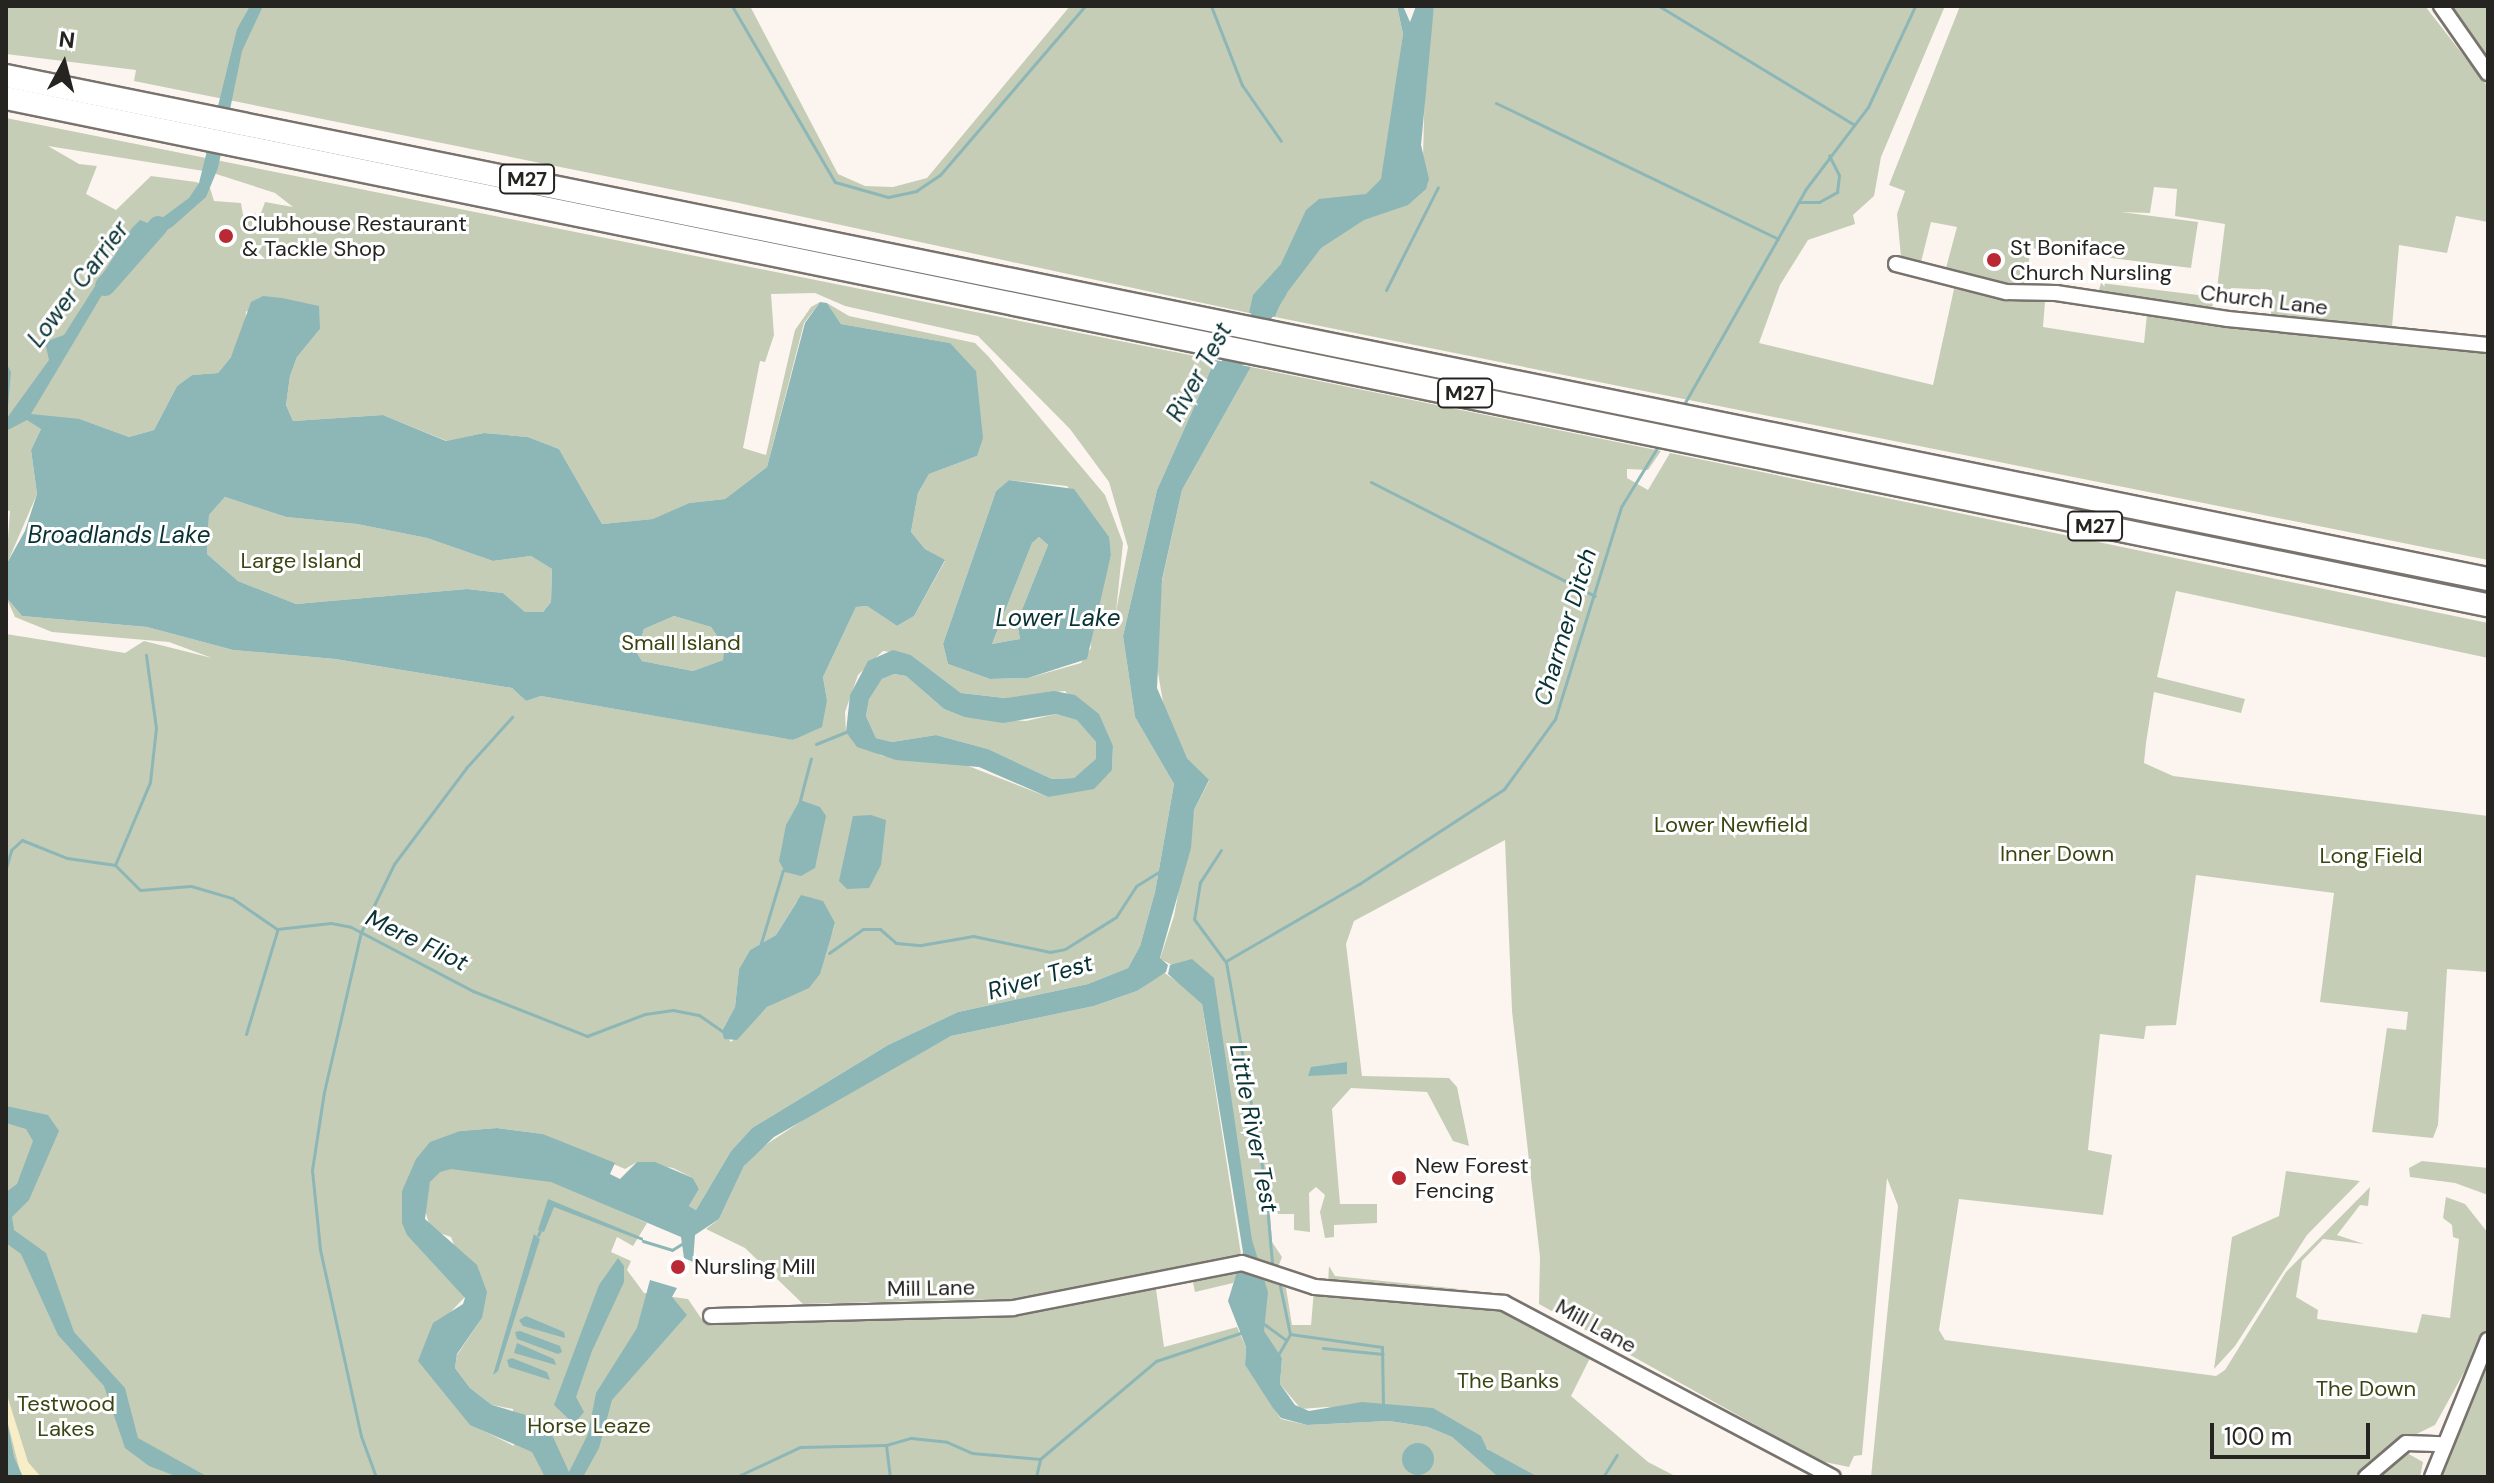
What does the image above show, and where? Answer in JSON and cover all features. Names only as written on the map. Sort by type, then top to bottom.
[{"type":"highway","name":"M27","points":[[6,76],[202,125]]},
{"type":"highway","name":"M27","points":[[6,98],[235,131],[813,248],[1200,339],[2488,605]]},
{"type":"highway","name":"M27","points":[[850,256],[1216,318],[2488,579]]},
{"type":"street","points":[[2441,6],[2488,73]]},
{"type":"street","name":"Church Lane","points":[[1896,264],[2006,292],[2056,293],[2228,319],[2488,345]]},
{"type":"street","name":"Mill Lane","points":[[711,1316],[1013,1308],[1242,1263],[1260,1266],[1315,1287],[1504,1303],[1833,1477]]},
{"type":"street","points":[[2432,1477],[2488,1340]]},
{"type":"street","points":[[2366,1477],[2406,1443],[2443,1444]]},
{"type":"green space","points":[[6,6],[750,6],[838,174],[865,186],[893,187],[927,178],[1070,6],[1397,6],[1403,34],[1385,167],[1423,159],[1425,75],[1434,6],[1945,6],[1881,157],[1874,196],[1853,215],[1855,224],[1808,240],[1780,285],[1759,343],[1933,385],[1954,289],[2045,302],[2043,327],[2144,343],[2147,314],[2488,351],[2488,560],[1275,317],[1284,296],[1258,291],[1249,313],[739,203],[134,81],[136,70],[6,54]]},
{"type":"green space","points":[[1960,6],[2425,6],[2488,87],[2488,222],[2456,216],[2447,253],[2399,245],[2392,327],[2271,314],[2272,290],[2231,288],[2228,299],[2216,297],[2225,224],[2175,216],[2177,189],[2154,187],[2150,213],[2121,212],[2198,222],[2191,268],[2031,248],[2024,289],[1981,281],[1946,268],[1957,227],[1931,222],[1921,262],[1901,257],[1897,214],[1905,191],[1889,185]]},
{"type":"green space","points":[[2452,6],[2488,6],[2488,63],[2465,31]]},
{"type":"green space","points":[[6,118],[1215,360],[1157,490],[1123,636],[1135,717],[1174,784],[1155,892],[1140,946],[1128,968],[1088,984],[958,1012],[888,1045],[752,1128],[731,1151],[696,1210],[689,1206],[699,1189],[693,1178],[673,1168],[637,1162],[625,1169],[543,1134],[497,1128],[460,1131],[402,1191],[465,1297],[440,1323],[449,1395],[470,1424],[514,1446],[513,1409],[492,1405],[470,1388],[455,1368],[457,1355],[482,1318],[451,1237],[431,1230],[423,1204],[435,1167],[484,1151],[647,1223],[633,1246],[617,1237],[611,1252],[631,1261],[627,1270],[644,1293],[688,1299],[705,1324],[1013,1316],[1156,1289],[1164,1347],[1237,1327],[1246,1347],[1245,1365],[1281,1419],[1307,1425],[1389,1421],[1428,1427],[1452,1437],[1498,1477],[6,1477],[6,634],[125,653],[144,641],[212,658],[169,642],[52,632],[15,617],[6,597],[22,616],[147,627],[233,650],[335,659],[512,688],[526,701],[541,696],[794,740],[827,700],[823,677],[856,607],[867,606],[897,626],[914,616],[945,561],[925,549],[911,532],[918,493],[929,474],[977,456],[950,343],[841,324],[827,303],[849,316],[975,343],[988,356],[1105,495],[1123,543],[1116,612],[1128,547],[1109,482],[1070,429],[978,336],[845,306],[815,293],[771,294],[774,335],[765,362],[760,361],[743,448],[766,455],[795,330],[811,307],[820,302],[804,323],[767,467],[725,499],[689,503],[654,519],[602,524],[559,449],[528,437],[484,433],[447,441],[383,415],[293,421],[286,405],[290,376],[297,357],[320,329],[246,311],[245,332],[231,357],[218,373],[192,375],[177,386],[154,430],[129,437],[80,419],[41,429],[31,450],[37,494],[6,566],[10,511],[6,510]],"holes":[[[48,146],[210,172],[275,193],[293,207],[265,202],[261,213],[243,215],[241,203],[214,201],[210,188],[196,182],[151,176],[116,210],[86,194],[97,166],[79,164]],[[1009,480],[1067,486],[1108,537],[1111,555],[1090,635],[1091,648],[1081,663],[1028,678],[990,679],[948,664],[943,644],[996,491]],[[883,651],[911,655],[961,693],[1006,698],[1065,691],[1113,746],[1112,770],[1048,797],[958,762],[882,756],[846,732],[845,712],[858,675]],[[797,901],[835,923],[833,931],[784,998],[767,1007],[731,1042],[722,1031],[735,1007],[739,969],[750,950],[776,935]]]},
{"type":"green space","points":[[2101,283],[2198,295],[2203,289],[2213,305],[2210,310],[2098,293]]},
{"type":"green space","points":[[1251,367],[1661,451],[1648,470],[1627,469],[1627,478],[1648,490],[1670,453],[2488,623],[2488,658],[2176,591],[2157,677],[2245,699],[2241,713],[2154,692],[2146,743],[2144,763],[2173,776],[2488,816],[2488,972],[2447,969],[2438,1125],[2433,1138],[2372,1132],[2387,1028],[2406,1030],[2408,1012],[2320,1002],[2334,893],[2196,875],[2176,1025],[2146,1026],[2144,1039],[2100,1034],[2088,1150],[2112,1155],[2103,1215],[1959,1199],[1939,1330],[1945,1340],[2216,1376],[2225,1370],[2286,1272],[2370,1187],[2368,1206],[2360,1205],[2337,1235],[2364,1244],[2323,1239],[2302,1261],[2296,1297],[2318,1310],[2317,1319],[2417,1333],[2422,1314],[2450,1318],[2459,1239],[2453,1237],[2452,1225],[2443,1218],[2446,1197],[2465,1204],[2488,1233],[2488,1329],[2435,1425],[2388,1448],[2357,1477],[1871,1477],[1898,1206],[1887,1178],[1862,1455],[1854,1456],[1849,1467],[1820,1461],[1539,1304],[1540,1257],[1512,1011],[1505,840],[1354,921],[1346,944],[1362,1076],[1449,1078],[1457,1087],[1469,1146],[1453,1141],[1427,1092],[1351,1088],[1332,1109],[1340,1204],[1377,1204],[1377,1223],[1334,1225],[1334,1237],[1325,1238],[1320,1212],[1325,1195],[1316,1187],[1309,1193],[1310,1232],[1294,1230],[1294,1214],[1270,1214],[1272,1242],[1282,1257],[1277,1270],[1250,1260],[1214,1028],[1181,963],[1174,966],[1160,959],[1174,916],[1194,810],[1209,781],[1187,758],[1165,714],[1155,655],[1162,581],[1182,490]]},
{"type":"green space","name":"Large Island","points":[[225,497],[286,517],[357,524],[427,538],[493,561],[531,556],[552,569],[551,602],[543,612],[525,612],[503,593],[467,589],[296,604],[238,581],[207,554],[209,515]]},
{"type":"green space","points":[[1039,537],[1048,545],[1017,622],[1020,639],[992,644],[1032,543]]},
{"type":"green space","name":"Small Island","points":[[674,616],[711,627],[724,646],[723,660],[693,671],[642,661],[637,653],[644,629]]},
{"type":"green space","points":[[894,674],[906,676],[944,709],[964,717],[1026,721],[1056,714],[1078,720],[1096,742],[1096,760],[1074,778],[1052,779],[988,749],[936,735],[892,742],[876,738],[866,716],[869,698],[882,679]]},
{"type":"green space","points":[[1163,972],[1196,994],[1202,1004],[1242,1261],[1053,1298],[803,1304],[745,1248],[706,1229],[719,1219],[744,1166],[758,1150],[835,1099],[951,1036],[1094,1006],[1137,991]]},
{"type":"green space","points":[[2422,1161],[2488,1168],[2488,1195],[2455,1183],[2410,1177],[2409,1168]]},
{"type":"green space","points":[[2286,1171],[2360,1181],[2307,1235],[2235,1346],[2214,1369],[2232,1237],[2279,1216]]},
{"type":"green space","points":[[1329,1266],[1335,1276],[1469,1290],[1328,1283]]},
{"type":"green space","points":[[1241,1267],[1233,1283],[1195,1292],[1192,1278]]},
{"type":"green space","name":"The Banks","points":[[1264,1279],[1286,1288],[1292,1325],[1311,1325],[1314,1290],[1478,1303],[1541,1325],[1590,1358],[1571,1396],[1648,1462],[1677,1477],[1520,1477],[1460,1425],[1327,1407],[1301,1409],[1280,1384],[1282,1358],[1263,1331]]},
{"type":"green space","points":[[2488,1352],[2488,1477],[2438,1477]]},
{"type":"green space","points":[[2407,1453],[2423,1462],[2420,1477],[2375,1477]]},
{"type":"sand","points":[[6,1392],[28,1462],[41,1477],[21,1475],[6,1416]]},
{"type":"water","name":"Broadlands Lake","points":[[250,6],[263,6],[242,51],[218,168],[206,197],[172,227],[127,253],[31,414],[80,419],[129,437],[154,430],[177,386],[192,375],[218,373],[231,357],[251,302],[263,296],[282,298],[319,306],[320,329],[297,357],[290,376],[286,405],[293,421],[383,415],[446,441],[484,433],[528,437],[559,449],[602,524],[653,519],[689,503],[725,499],[767,467],[805,323],[820,302],[827,303],[841,324],[950,343],[976,371],[983,438],[977,456],[929,474],[918,493],[911,532],[925,549],[945,560],[914,616],[897,626],[867,606],[856,607],[823,677],[827,700],[822,727],[793,740],[541,696],[526,701],[512,688],[335,659],[233,650],[147,627],[22,616],[6,597],[7,563],[25,531],[37,494],[31,450],[41,429],[27,420],[6,431],[6,363],[11,372],[7,418],[49,360],[45,342],[64,335],[132,228],[140,220],[150,224],[162,218],[189,198],[199,183],[237,29]],"holes":[[[225,497],[286,517],[357,524],[427,538],[493,561],[531,556],[552,569],[551,602],[543,612],[525,612],[503,593],[467,589],[296,604],[238,581],[207,554],[209,515]],[[674,616],[711,627],[724,646],[723,660],[693,671],[642,661],[637,653],[644,629]]]},
{"type":"water","points":[[1397,6],[1403,6],[1410,22],[1416,6],[1434,6],[1421,145],[1429,179],[1426,189],[1408,205],[1364,220],[1321,248],[1283,298],[1275,317],[1249,313],[1253,295],[1281,264],[1306,210],[1319,199],[1366,194],[1381,179],[1403,34]]},
{"type":"water","points":[[1215,360],[1251,367],[1182,490],[1162,580],[1157,688],[1187,758],[1209,780],[1194,810],[1191,848],[1160,958],[1168,965],[1166,972],[1137,991],[1094,1006],[951,1036],[774,1137],[744,1166],[719,1219],[695,1235],[693,1262],[684,1258],[681,1237],[551,1182],[451,1169],[440,1172],[430,1182],[425,1219],[477,1265],[487,1292],[482,1318],[457,1354],[455,1368],[470,1388],[492,1405],[529,1416],[553,1437],[569,1472],[588,1434],[596,1393],[637,1328],[650,1280],[677,1288],[672,1297],[687,1315],[612,1400],[599,1448],[583,1477],[545,1477],[532,1452],[470,1425],[418,1361],[433,1323],[463,1304],[465,1298],[407,1235],[402,1223],[402,1191],[416,1159],[430,1142],[460,1131],[497,1128],[543,1134],[615,1163],[610,1174],[620,1179],[637,1162],[655,1162],[693,1178],[699,1189],[689,1206],[696,1210],[731,1151],[752,1128],[888,1045],[958,1012],[1088,984],[1128,968],[1140,946],[1155,892],[1174,784],[1135,717],[1123,636],[1157,490]]},
{"type":"water","name":"Lower Lake","points":[[1009,480],[1074,489],[1109,537],[1111,555],[1087,659],[1028,678],[990,679],[948,664],[943,644],[996,491]],"holes":[[[1039,537],[1048,545],[1017,622],[1020,639],[992,644],[1032,543]]]},
{"type":"water","points":[[893,650],[911,655],[961,693],[1005,698],[1054,691],[1075,695],[1099,714],[1113,746],[1112,770],[1094,789],[1048,797],[979,767],[896,760],[857,747],[846,732],[850,695],[868,661]],"holes":[[[894,674],[906,676],[944,709],[964,717],[1003,723],[1056,714],[1077,720],[1096,742],[1096,759],[1074,778],[1052,779],[988,749],[936,735],[892,742],[876,738],[866,716],[869,699],[882,679]]]},
{"type":"water","points":[[800,800],[820,807],[826,816],[815,868],[801,876],[785,872],[779,861],[786,825]]},
{"type":"water","points":[[871,815],[886,820],[881,865],[869,888],[847,889],[839,881],[853,816]]},
{"type":"water","points":[[801,895],[823,901],[835,923],[820,974],[809,988],[767,1007],[737,1040],[724,1039],[722,1031],[735,1007],[739,969],[750,950],[776,935]]},
{"type":"water","points":[[1192,959],[1214,978],[1252,1240],[1268,1292],[1264,1331],[1282,1358],[1280,1384],[1295,1405],[1309,1411],[1362,1402],[1433,1408],[1481,1436],[1487,1449],[1538,1477],[1498,1477],[1452,1437],[1428,1427],[1389,1421],[1307,1425],[1281,1418],[1273,1408],[1245,1365],[1246,1347],[1228,1301],[1243,1252],[1202,1004],[1168,974],[1170,965]]},
{"type":"water","points":[[1347,1062],[1347,1074],[1308,1076],[1311,1067]]},
{"type":"water","points":[[6,1106],[48,1115],[59,1131],[29,1200],[12,1217],[14,1230],[46,1253],[74,1332],[125,1388],[138,1438],[208,1477],[178,1477],[149,1466],[125,1448],[104,1386],[58,1335],[21,1254],[6,1243],[6,1192],[17,1184],[33,1141],[26,1129],[6,1123]]},
{"type":"water","points":[[548,1199],[643,1238],[643,1241],[554,1207],[544,1232],[538,1230]]},
{"type":"water","points":[[534,1234],[540,1239],[498,1371],[493,1375]]},
{"type":"water","points":[[618,1258],[624,1266],[624,1282],[592,1351],[576,1397],[584,1412],[574,1424],[554,1405],[599,1285]]},
{"type":"water","points":[[526,1316],[564,1332],[565,1338],[523,1326],[519,1320]]},
{"type":"water","points":[[520,1331],[560,1346],[562,1352],[558,1354],[517,1339],[515,1332]]},
{"type":"water","points":[[517,1343],[554,1359],[556,1365],[514,1353]]},
{"type":"water","points":[[512,1358],[547,1372],[550,1380],[509,1367],[507,1360]]},
{"type":"water","points":[[6,1416],[14,1457],[23,1477],[6,1477]]},
{"type":"water","points":[[1418,1443],[1429,1448],[1434,1459],[1429,1470],[1418,1475],[1407,1470],[1402,1459],[1407,1448]]},
{"type":"waterway","points":[[732,6],[835,182],[888,197],[916,191],[940,175],[1085,6]]},
{"type":"waterway","points":[[1211,6],[1242,85],[1281,141]]},
{"type":"waterway","points":[[1659,6],[1853,124]]},
{"type":"waterway","name":"Charmer Ditch","points":[[1683,406],[1805,190],[1868,107],[1915,6]]},
{"type":"waterway","points":[[1496,103],[1778,239]]},
{"type":"waterway","points":[[1800,202],[1819,202],[1837,192],[1839,175],[1829,155]]},
{"type":"waterway","points":[[1386,290],[1438,187]]},
{"type":"waterway","name":"Lower Carrier","points":[[105,286],[158,226]]},
{"type":"waterway","name":"River Test","points":[[1218,386],[1277,291]]},
{"type":"waterway","name":"Charmer Ditch","points":[[1272,1263],[1265,1183],[1226,961],[1359,884],[1504,789],[1555,719],[1621,507],[1660,443]]},
{"type":"waterway","points":[[1371,482],[1595,596]]},
{"type":"waterway","points":[[115,865],[150,782],[156,728],[146,655]]},
{"type":"waterway","points":[[376,1477],[361,1436],[320,1249],[312,1170],[324,1092],[361,932],[394,864],[466,768],[512,717]]},
{"type":"waterway","points":[[816,744],[846,732]]},
{"type":"waterway","points":[[800,800],[811,758]]},
{"type":"waterway","name":"Mere Fliot","points":[[6,868],[11,850],[22,840],[67,858],[115,865],[140,890],[191,886],[232,898],[277,929],[331,923],[351,927],[473,991],[587,1036],[645,1014],[673,1010],[699,1015],[722,1031]]},
{"type":"waterway","points":[[1221,850],[1200,882],[1194,919],[1225,961]]},
{"type":"waterway","points":[[761,943],[783,870]]},
{"type":"waterway","points":[[829,953],[863,929],[880,929],[896,943],[921,945],[973,936],[1050,952],[1065,949],[1116,917],[1136,886],[1160,871]]},
{"type":"waterway","points":[[246,1034],[277,931]]},
{"type":"waterway","points":[[538,1235],[540,1231]]},
{"type":"waterway","points":[[643,1241],[672,1250],[685,1242]]},
{"type":"waterway","points":[[1278,1355],[1290,1334],[1280,1286]]},
{"type":"waterway","points":[[1264,1324],[1286,1340]]},
{"type":"waterway","points":[[1036,1477],[1040,1459],[1156,1361],[1243,1332]]},
{"type":"waterway","points":[[1290,1334],[1382,1347],[1383,1405]]},
{"type":"waterway","points":[[1323,1348],[1383,1354]]},
{"type":"waterway","points":[[736,1477],[800,1447],[886,1445],[911,1438],[947,1442],[972,1453],[1040,1459]]},
{"type":"waterway","points":[[886,1445],[890,1477]]},
{"type":"waterway","points":[[1603,1477],[1617,1455]]},
{"type":"place","name":"Clubhouse Restaurant & Tackle Shop","points":[[226,236]]},
{"type":"place","name":"St Boniface Church Nursling","points":[[1994,260]]},
{"type":"place","name":"New Forest Fencing","points":[[1399,1178]]},
{"type":"place","name":"Nursling Mill","points":[[678,1267]]},
{"type":"park label","name":"Lower Newfield","points":[[1731,825]]},
{"type":"park label","name":"Inner Down","points":[[2057,854]]},
{"type":"park label","name":"Long Field","points":[[2371,856]]},
{"type":"park label","name":"The Down","points":[[2366,1389]]},
{"type":"park label","name":"Testwood Lakes","points":[[66,1416]]},
{"type":"park label","name":"Horse Leaze","points":[[589,1426]]},
{"type":"water label","name":"Little River Test","points":[[1254,1128]]}]
